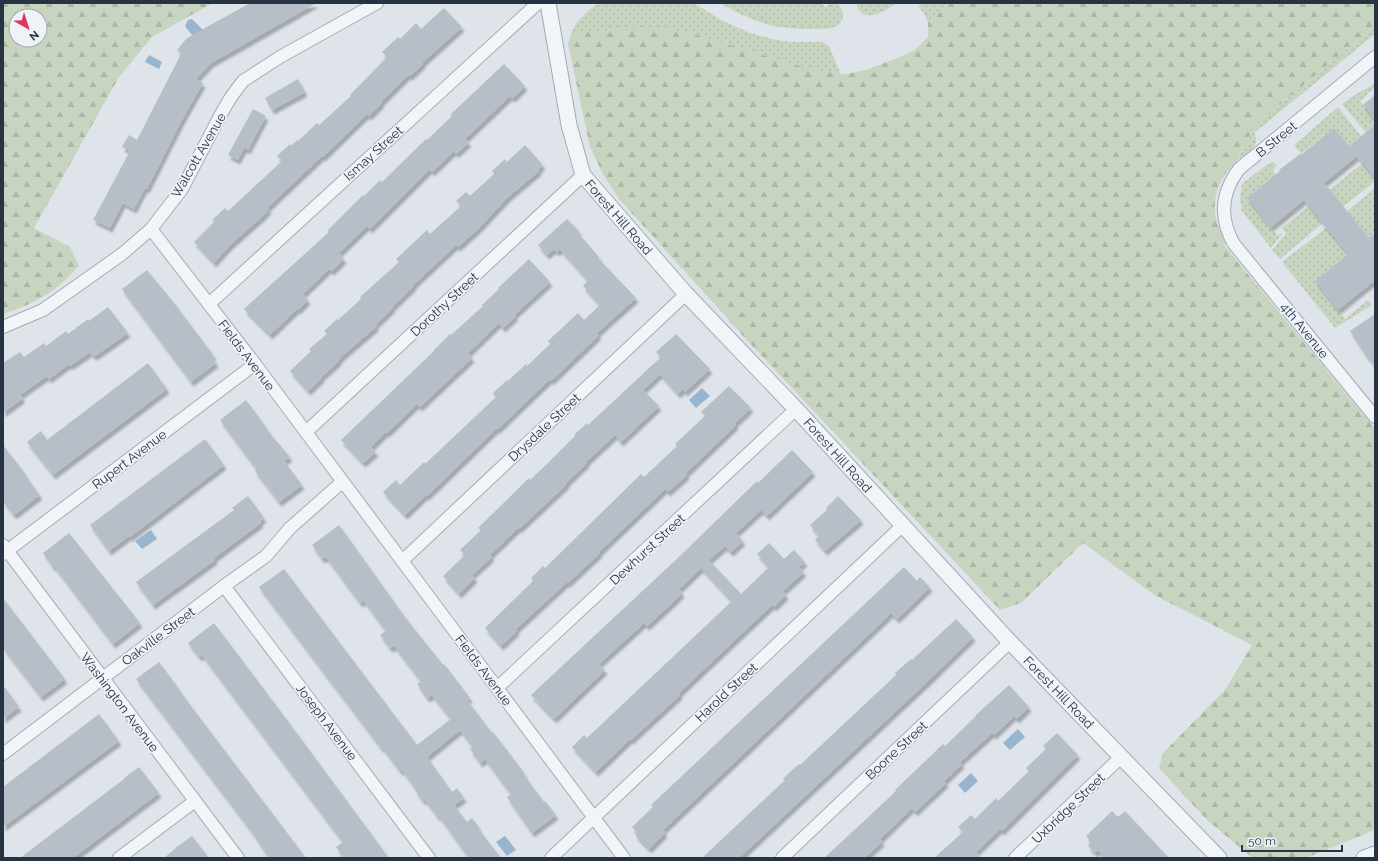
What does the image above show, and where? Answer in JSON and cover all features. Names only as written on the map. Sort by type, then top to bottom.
[{"type":"street","name":"Walcott Avenue","points":[[3,326],[43,310],[122,254],[151,228],[182,188],[221,114],[243,81],[280,57],[377,3]]},
{"type":"street","name":"Ismay Street","points":[[208,304],[538,3]]},
{"type":"street","name":"Forest Hill Road","points":[[548,3],[569,125],[583,175],[686,294],[796,409],[1010,642],[1219,858]]},
{"type":"street","name":"B Street","points":[[1234,244],[1228,234],[1224,214],[1224,200],[1229,185],[1239,169],[1375,57]]},
{"type":"street","name":"Dorothy Street","points":[[306,432],[583,175]]},
{"type":"street","name":"Fields Avenue","points":[[151,228],[306,432],[624,858]]},
{"type":"street","name":"4th Avenue","points":[[1234,244],[1375,417]]},
{"type":"street","name":"Drysdale Street","points":[[402,561],[686,294]]},
{"type":"street","name":"Rupert Avenue","points":[[4,550],[254,364]]},
{"type":"street","name":"Dewhurst Street","points":[[497,688],[796,409]]},
{"type":"street","name":"Oakville Street","points":[[3,754],[224,586],[266,556],[290,528],[342,482]]},
{"type":"street","name":"Harold Street","points":[[551,858],[902,526]]},
{"type":"street","name":"Washington Avenue","points":[[4,550],[238,858]]},
{"type":"street","name":"Joseph Avenue","points":[[224,586],[429,858]]},
{"type":"street","name":"Boone Street","points":[[782,858],[1010,642]]},
{"type":"street","name":"Uxbridge Street","points":[[1015,858],[1121,757]]},
{"type":"street","points":[[119,858],[195,801]]},
{"type":"street","points":[[1364,858],[1375,854]]},
{"type":"green space","points":[[3,3],[213,3],[152,37],[119,77],[34,228],[70,247],[79,266],[46,295],[25,306],[3,314]]},
{"type":"green space","points":[[598,3],[694,3],[721,20],[750,33],[790,42],[822,42],[829,46],[841,75],[803,67],[683,31],[640,26],[571,34],[579,20]]},
{"type":"green space","points":[[720,3],[821,3],[825,7],[831,3],[836,3],[841,8],[843,16],[840,24],[829,28],[788,28],[770,25],[752,19]]},
{"type":"green space","points":[[856,3],[867,3],[869,5],[872,3],[898,3],[874,15],[868,15],[863,14],[859,10]]},
{"type":"green space","points":[[922,3],[950,3],[928,23],[924,13],[918,6]]},
{"type":"green space","points":[[950,3],[1375,3],[1375,26],[1250,129],[1249,144],[1240,152],[1237,161],[1223,177],[1219,185],[1216,193],[1215,210],[1218,227],[1227,242],[1224,245],[1375,429],[1375,830],[1306,858],[1253,858],[1208,821],[1159,768],[1163,753],[1225,690],[1252,645],[1156,596],[1083,543],[1021,603],[1000,610],[746,339],[619,199],[604,176],[590,147],[568,44],[571,34],[640,26],[683,31],[803,67],[841,75],[866,70],[915,50],[928,37],[928,23]]},
{"type":"green space","points":[[1375,26],[1375,34],[1254,133],[1256,138],[1255,145],[1249,152],[1238,160],[1240,153],[1249,144],[1250,129]]},
{"type":"green space","points":[[1374,85],[1374,88],[1360,101],[1375,120],[1375,125],[1366,133],[1342,104]]},
{"type":"green space","points":[[1338,107],[1361,136],[1349,146],[1334,128],[1301,154],[1294,145]]},
{"type":"green space","points":[[1273,162],[1277,166],[1273,170],[1276,175],[1247,198],[1278,236],[1281,233],[1282,234],[1271,248],[1242,211],[1240,199],[1242,184],[1269,163]]},
{"type":"green space","points":[[1363,163],[1374,176],[1373,183],[1343,207],[1329,190]]},
{"type":"green space","points":[[1375,188],[1375,233],[1369,238],[1347,211]]},
{"type":"green space","points":[[1309,206],[1323,223],[1280,259],[1272,250],[1286,233],[1282,228]]},
{"type":"green space","points":[[1326,228],[1348,254],[1315,281],[1345,319],[1368,300],[1372,305],[1335,328],[1282,262]]},
{"type":"water","points":[[192,19],[203,30],[193,36],[185,26],[188,20]]},
{"type":"water","points":[[149,55],[162,62],[159,69],[145,62]]},
{"type":"water","points":[[702,388],[710,396],[696,408],[689,400]]},
{"type":"water","points":[[151,530],[157,539],[142,549],[135,541]]},
{"type":"water","points":[[1018,729],[1025,737],[1010,750],[1003,743]]},
{"type":"water","points":[[971,773],[978,781],[965,793],[958,785]]},
{"type":"water","points":[[505,836],[516,850],[507,856],[496,842]]},
{"type":"building","points":[[250,3],[316,3],[211,63],[196,79],[203,83],[182,120],[147,189],[145,188],[134,209],[123,203],[110,228],[93,220],[130,151],[122,147],[129,135],[137,140],[181,54],[177,50],[187,38]]},
{"type":"building","points":[[444,8],[462,27],[422,63],[423,64],[410,76],[408,75],[369,116],[367,114],[267,208],[269,209],[264,215],[230,245],[214,263],[194,242],[214,222],[212,220],[225,208],[228,211],[282,161],[277,156],[290,144],[291,146],[297,140],[298,141],[317,123],[319,125],[351,96],[350,95],[387,57],[382,52],[398,37],[400,39],[416,23],[421,29]]},
{"type":"building","points":[[504,64],[525,86],[513,98],[510,96],[465,139],[469,142],[456,154],[454,151],[432,172],[430,169],[370,229],[367,226],[339,253],[344,259],[332,271],[329,269],[303,294],[308,300],[270,335],[244,309],[329,232],[327,231],[363,195],[364,196],[380,180],[382,182],[426,139],[427,140],[452,116],[450,115]]},
{"type":"building","points":[[298,79],[305,92],[272,110],[265,98]]},
{"type":"building","points":[[1375,95],[1375,120],[1363,105]]},
{"type":"building","points":[[253,109],[266,116],[248,150],[244,148],[238,160],[228,155]]},
{"type":"building","points":[[1375,125],[1375,178],[1357,156],[1324,183],[1369,238],[1375,233],[1375,280],[1338,310],[1315,281],[1348,254],[1304,200],[1271,227],[1247,198],[1280,171],[1279,170],[1300,154],[1301,155],[1334,128],[1349,146]]},
{"type":"building","points":[[525,145],[543,165],[538,170],[539,171],[507,198],[479,228],[458,247],[456,245],[413,285],[414,286],[375,325],[377,326],[341,357],[337,363],[308,391],[290,371],[311,351],[309,349],[327,334],[324,331],[361,299],[360,297],[399,262],[396,259],[427,230],[430,234],[461,206],[456,201],[466,192],[470,196],[494,174],[492,171],[505,159],[507,162]]},
{"type":"building","points":[[567,219],[580,232],[578,233],[599,257],[598,258],[636,298],[597,333],[599,335],[551,381],[550,379],[405,515],[383,492],[396,480],[400,485],[424,462],[425,464],[496,397],[493,394],[494,392],[526,364],[527,366],[550,344],[548,341],[578,313],[584,320],[600,305],[583,286],[588,280],[560,249],[557,252],[554,249],[547,255],[538,245]]},
{"type":"building","points":[[529,259],[550,282],[514,315],[516,316],[503,328],[499,323],[468,353],[472,358],[420,407],[417,404],[387,433],[386,432],[371,447],[376,452],[363,463],[341,440],[450,334],[451,335],[483,306],[482,305],[499,289],[498,288]]},
{"type":"building","points":[[147,270],[214,356],[212,357],[216,363],[191,382],[122,289]]},
{"type":"building","points":[[108,307],[128,333],[95,356],[93,356],[90,352],[70,366],[69,364],[49,379],[47,376],[20,395],[23,398],[3,413],[3,363],[20,352],[24,357],[44,343],[46,346],[66,331],[68,334],[88,319],[89,321]]},
{"type":"building","points":[[1375,314],[1375,365],[1367,357],[1350,331]]},
{"type":"building","points":[[676,334],[710,369],[685,392],[683,389],[678,394],[660,374],[643,390],[659,406],[621,442],[615,435],[586,462],[587,463],[566,483],[567,484],[490,555],[492,557],[472,575],[475,578],[459,594],[443,576],[465,555],[460,550],[481,530],[478,528],[529,478],[530,480],[549,462],[575,436],[574,435],[587,423],[588,425],[661,357],[656,352]]},
{"type":"building","points":[[148,363],[167,389],[53,475],[27,442],[41,431],[47,440]]},
{"type":"building","points":[[729,386],[751,408],[735,423],[736,425],[686,473],[687,475],[668,492],[665,489],[599,552],[600,553],[516,629],[517,631],[501,646],[485,628],[533,581],[531,578],[543,566],[545,568],[641,474],[644,477],[677,446],[675,444],[705,416],[701,412]]},
{"type":"building","points":[[246,400],[267,430],[290,457],[284,461],[302,485],[279,502],[255,471],[257,469],[220,420]]},
{"type":"building","points":[[205,439],[224,465],[130,537],[129,536],[109,551],[90,525]]},
{"type":"building","points":[[3,445],[40,495],[14,515],[3,501]]},
{"type":"building","points":[[792,450],[813,472],[767,516],[761,510],[736,533],[743,541],[731,552],[725,546],[709,560],[741,594],[769,567],[757,554],[769,543],[784,559],[794,550],[805,562],[799,567],[804,572],[783,591],[786,595],[774,607],[772,605],[679,693],[680,695],[631,740],[630,739],[596,772],[572,747],[584,735],[587,738],[732,601],[701,568],[679,589],[682,593],[670,605],[647,626],[644,623],[599,664],[605,670],[554,719],[531,695],[681,555],[757,481],[758,483]]},
{"type":"building","points":[[248,496],[264,518],[260,521],[261,523],[214,558],[215,560],[153,605],[136,582],[234,510],[232,508]]},
{"type":"building","points":[[838,496],[861,520],[825,551],[815,540],[819,536],[810,525],[827,510],[826,508]]},
{"type":"building","points":[[339,525],[405,617],[470,698],[467,700],[525,774],[524,775],[544,802],[545,801],[556,815],[532,833],[507,797],[511,794],[485,759],[480,763],[470,749],[473,747],[460,730],[427,757],[452,792],[457,788],[464,798],[454,805],[467,822],[472,818],[501,858],[469,858],[439,816],[438,817],[424,799],[423,801],[402,770],[400,771],[382,747],[381,748],[259,587],[284,569],[417,745],[451,719],[432,695],[427,698],[417,684],[421,681],[394,646],[390,648],[380,635],[386,631],[364,601],[360,603],[326,557],[322,559],[312,545]]},
{"type":"building","points":[[69,533],[140,623],[113,644],[43,553]]},
{"type":"building","points":[[904,567],[917,581],[920,577],[930,587],[897,619],[891,613],[663,830],[665,833],[649,849],[635,835],[637,833],[632,827],[653,807],[651,805]]},
{"type":"building","points":[[3,598],[65,679],[41,697],[3,648]]},
{"type":"building","points":[[956,619],[973,637],[926,683],[739,858],[702,858],[785,780],[783,779],[791,771],[799,764],[800,765],[896,675],[895,673],[911,659],[912,660]]},
{"type":"building","points":[[214,623],[389,858],[344,858],[336,847],[343,842],[202,655],[199,657],[188,643]]},
{"type":"building","points":[[159,662],[306,858],[269,858],[252,832],[136,679]]},
{"type":"building","points":[[3,685],[19,707],[3,719]]},
{"type":"building","points":[[1009,685],[1029,707],[1017,719],[1014,716],[994,735],[992,733],[960,762],[962,764],[944,781],[946,783],[915,812],[912,808],[880,839],[882,842],[864,858],[824,858],[896,791],[895,790],[943,744],[945,746]]},
{"type":"building","points":[[99,714],[119,741],[3,827],[3,787]]},
{"type":"building","points":[[1057,733],[1078,755],[1002,831],[1000,829],[976,852],[981,858],[934,858],[963,832],[958,827],[971,815],[975,819],[996,798],[998,801],[1029,771],[1026,768],[1046,749],[1043,746]]},
{"type":"building","points":[[139,767],[159,793],[73,858],[20,858],[124,779]]},
{"type":"building","points":[[1112,811],[1118,817],[1125,811],[1169,858],[1106,858],[1098,850],[1095,853],[1088,846],[1091,842],[1086,836]]},
{"type":"building","points":[[192,836],[209,858],[164,858],[178,846]]}]
